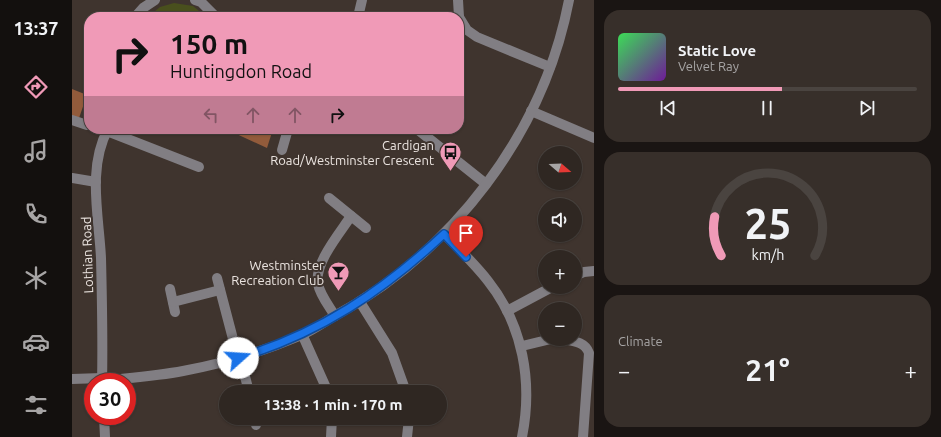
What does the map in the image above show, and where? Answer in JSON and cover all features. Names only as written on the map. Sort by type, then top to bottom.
[{"type":"street","points":[[137,12],[142,0]]},
{"type":"street","points":[[139,12],[155,0]]},
{"type":"street","points":[[195,0],[201,2],[211,12]]},
{"type":"street","points":[[359,12],[362,0]]},
{"type":"street","points":[[458,0],[459,12]]},
{"type":"street","points":[[136,377],[182,372],[239,357],[302,334],[360,302],[411,265],[444,234],[467,209],[505,159],[531,111],[550,67],[569,0]]},
{"type":"street","points":[[464,25],[467,30],[477,37],[550,67]]},
{"type":"street","points":[[531,111],[594,138]]},
{"type":"street","points":[[72,120],[84,124]]},
{"type":"street","name":"Lothian Road","points":[[102,373],[101,257],[96,182],[101,146],[106,134]]},
{"type":"street","points":[[118,134],[199,167]]},
{"type":"street","points":[[282,150],[287,134]]},
{"type":"street","points":[[423,134],[486,184]]},
{"type":"street","points":[[72,178],[96,182]]},
{"type":"street","points":[[329,198],[366,228]]},
{"type":"street","points":[[335,316],[322,294],[318,284],[317,275],[320,263],[351,216]]},
{"type":"street","points":[[444,234],[488,280],[507,311],[522,346],[526,377],[527,402],[522,437]]},
{"type":"street","points":[[582,273],[594,271]]},
{"type":"street","points":[[217,278],[247,385]]},
{"type":"street","points":[[170,289],[175,312]]},
{"type":"street","points":[[173,302],[220,290]]},
{"type":"street","points":[[507,311],[539,294]]},
{"type":"street","points":[[360,302],[392,353],[403,385]]},
{"type":"street","points":[[302,334],[325,385]]},
{"type":"street","points":[[522,346],[538,342]]},
{"type":"street","points":[[582,344],[587,348],[589,353],[582,437]]},
{"type":"street","points":[[72,380],[84,380]]},
{"type":"street","points":[[104,425],[105,437]]},
{"type":"street","points":[[331,437],[332,425]]},
{"type":"street","points":[[407,437],[408,425]]},
{"type":"green space","points":[[174,3],[193,6],[200,12],[154,12],[160,7]]},
{"type":"building","points":[[72,89],[84,94],[84,104],[79,118],[72,116]]},
{"type":"building","points":[[237,134],[271,134],[267,148]]},
{"type":"place","name":"Cardigan Road/Westminster Crescent","points":[[450,172]]},
{"type":"place","name":"Westminster Recreation Club","points":[[339,292]]},
{"type":"route","points":[[238,358],[302,334],[360,302],[411,265],[444,234],[466,257]]}]
